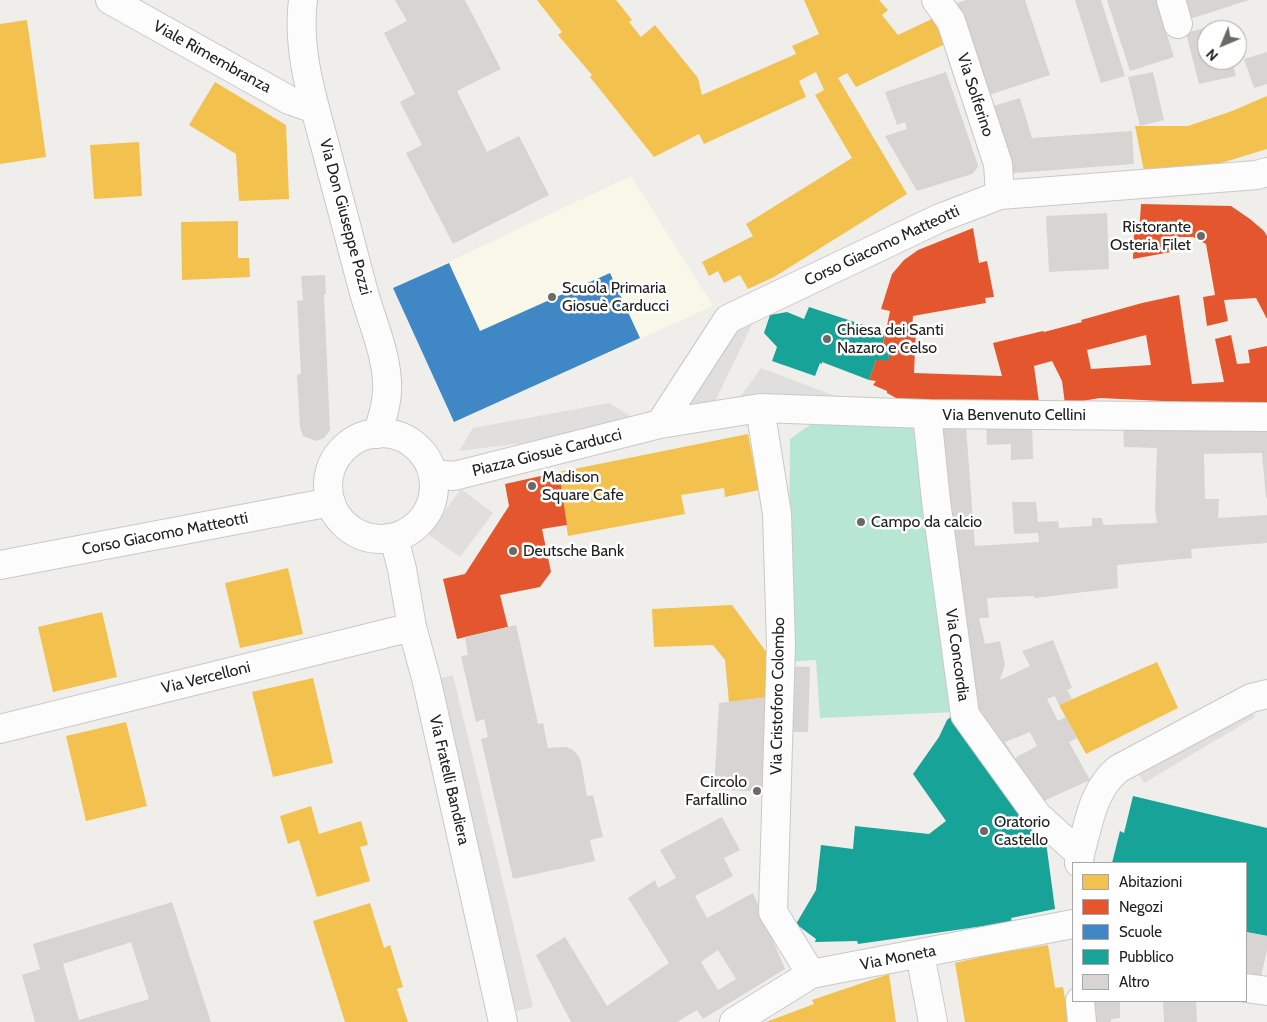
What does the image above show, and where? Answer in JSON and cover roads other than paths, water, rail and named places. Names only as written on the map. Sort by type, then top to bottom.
[{"type":"street","name":"Viale Rimembranza","points":[[110,0],[289,100],[315,109]]},
{"type":"street","name":"Via Don Giuseppe Pozzi","points":[[303,0],[300,25],[302,44],[315,109],[386,369],[387,392],[385,411],[377,434]]},
{"type":"street","name":"Via Solferino","points":[[936,0],[951,21],[998,164],[1000,195]]},
{"type":"street","name":"Corso Giacomo Matteotti","points":[[660,424],[728,319],[940,218],[1000,195],[1264,180]]},
{"type":"street","points":[[660,424],[760,408]]},
{"type":"street","name":"Via Benvenuto Cellini","points":[[760,408],[927,414],[1267,417]]},
{"type":"street","name":"Via Cristoforo Colombo","points":[[760,408],[777,514],[781,644],[773,912],[811,974]]},
{"type":"street","name":"Via Concordia","points":[[927,414],[936,502],[965,715],[1037,815],[1080,859]]},
{"type":"street","name":"Piazza Giosuè Carducci","points":[[433,474],[454,476],[660,424]]},
{"type":"street","points":[[377,434],[392,435],[406,440],[423,454],[433,474],[434,490],[431,506],[422,521],[410,531],[394,538],[378,539],[363,536],[349,528],[338,517],[331,502],[328,486],[330,471],[337,457],[348,445],[362,437],[377,434]]},
{"type":"street","name":"Corso Giacomo Matteotti","points":[[0,565],[331,502]]},
{"type":"street","name":"Via Fratelli Bandiera","points":[[394,538],[402,569],[412,627],[426,678],[503,1022]]},
{"type":"street","name":"Via Vercelloni","points":[[0,729],[412,627]]},
{"type":"street","points":[[1080,859],[1094,801],[1107,778],[1118,769],[1251,698],[1267,694]]},
{"type":"street","name":"Via Moneta","points":[[734,1022],[811,974],[1072,924]]},
{"type":"street","points":[[920,954],[933,1022]]},
{"type":"street","points":[[1247,988],[1267,991]]},
{"type":"street","points":[[1080,1002],[1082,1022]]},
{"type":"place","name":"Ristorante Osteria Filet","points":[[1201,236]]},
{"type":"place","name":"Scuola Primaria Giosuè Carducci","points":[[552,297]]},
{"type":"place","name":"Chiesa dei Santi Nazaro e Celso","points":[[827,339]]},
{"type":"place","name":"Madison Square Cafe","points":[[532,486]]},
{"type":"place","name":"Campo da calcio","points":[[861,522]]},
{"type":"place","name":"Deutsche Bank","points":[[513,551]]},
{"type":"place","name":"Circolo Farfallino","points":[[757,791]]},
{"type":"place","name":"Oratorio Castello","points":[[984,831]]}]
